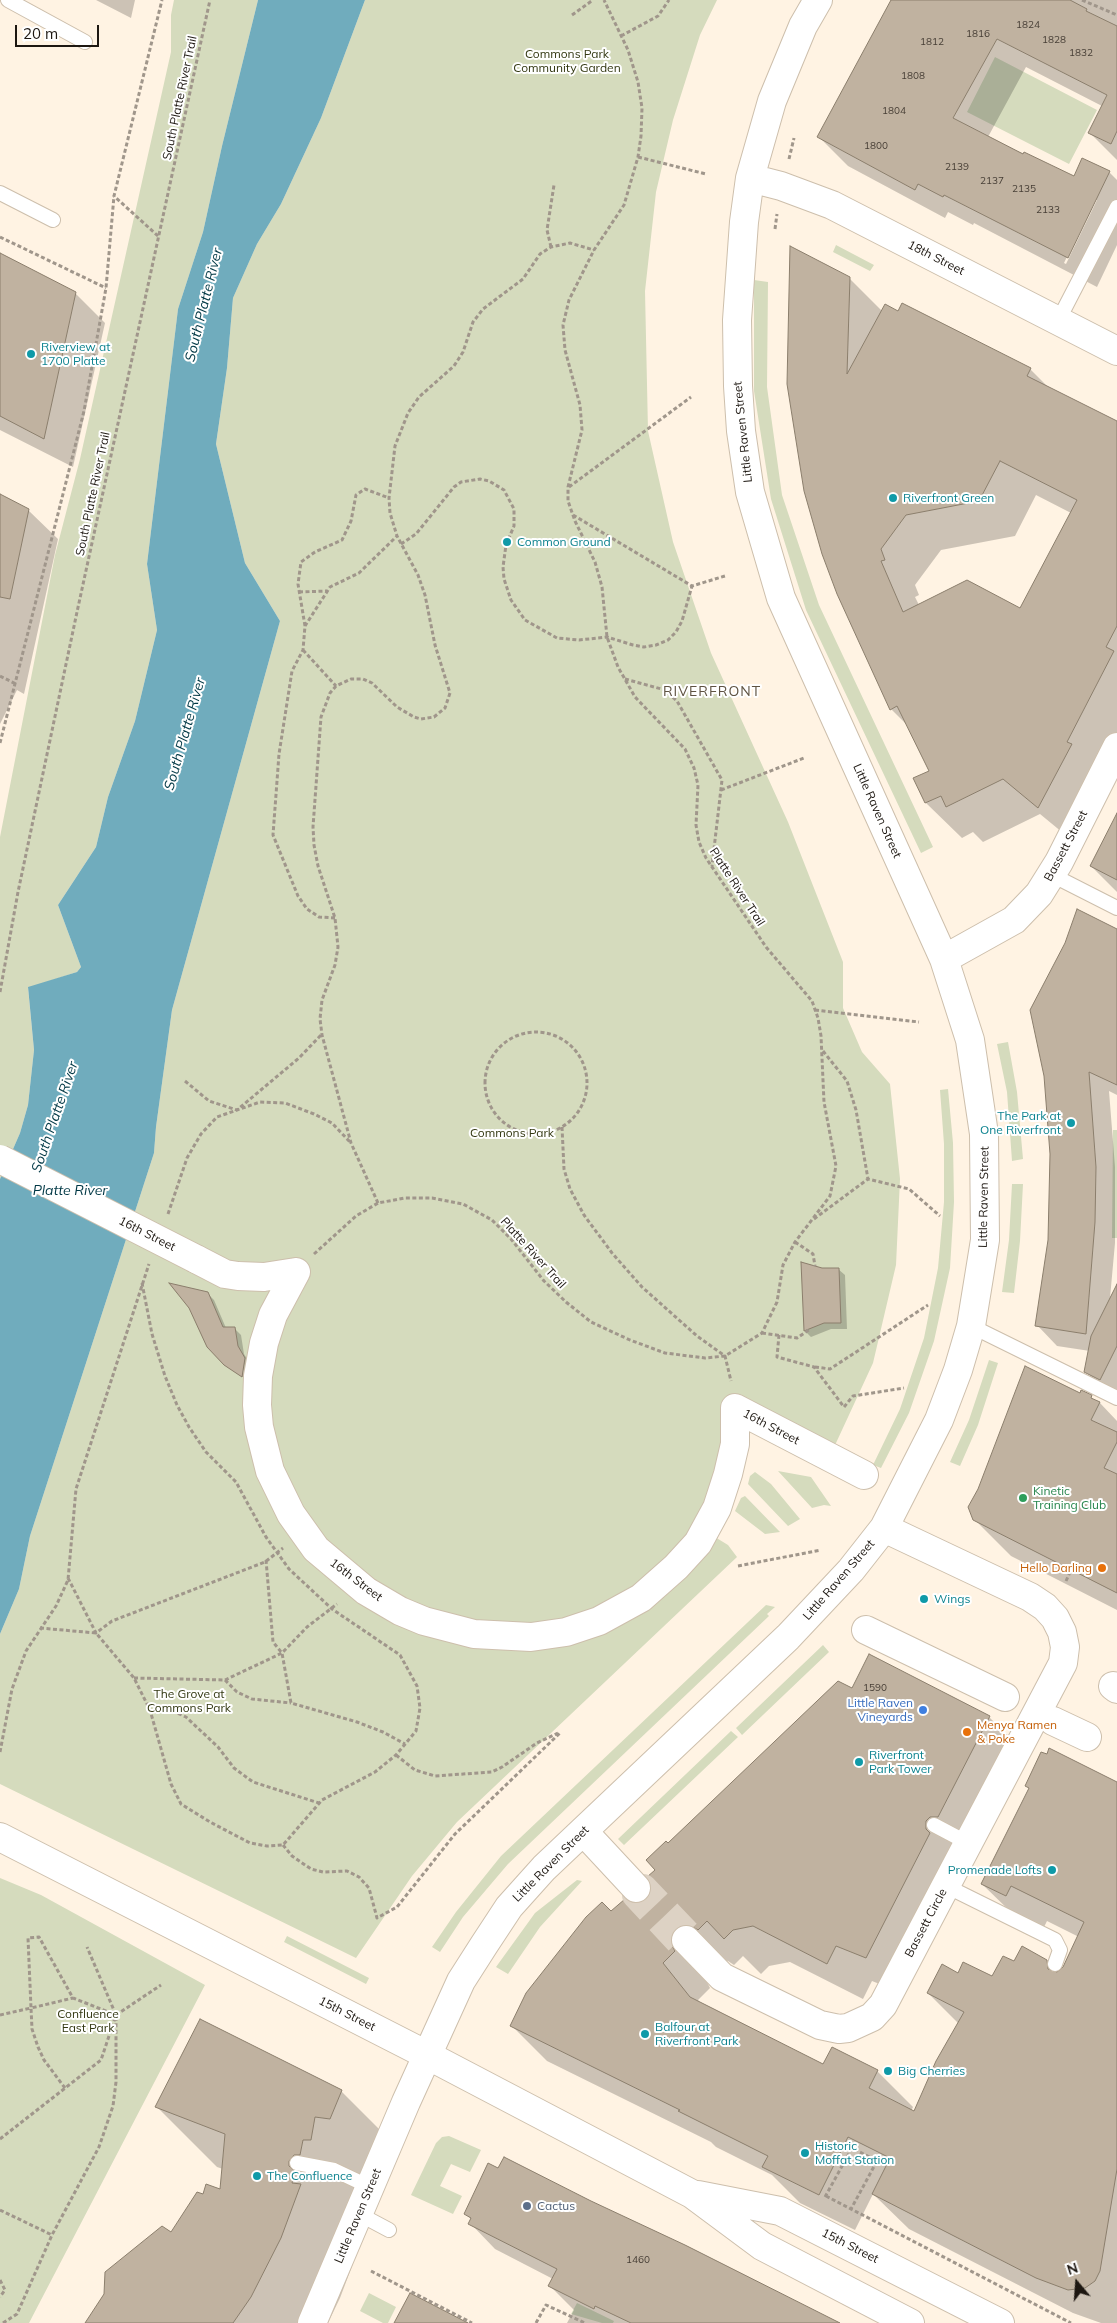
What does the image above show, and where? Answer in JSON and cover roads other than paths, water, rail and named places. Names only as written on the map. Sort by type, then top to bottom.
[{"type":"street","name":"Little Raven Street","points":[[312,2323],[427,2055],[461,1982],[509,1907],[544,1868],[788,1637],[851,1570],[884,1528],[939,1420],[958,1370],[971,1326],[984,1240],[984,1134],[970,1040],[944,959],[781,598],[750,492],[738,386],[737,320],[743,235],[750,178],[772,101],[803,26],[818,0]]},
{"type":"street","name":"18th Street","points":[[750,178],[781,186],[832,205],[1117,351]]},
{"type":"street","name":"Bassett Street","points":[[944,959],[1014,920],[1039,894],[1052,874],[1117,747]]},
{"type":"street","name":"16th Street","points":[[0,1158],[225,1274],[264,1277],[296,1272],[273,1315],[264,1343],[258,1376],[257,1405],[259,1427],[270,1471],[291,1514],[316,1549],[366,1591],[400,1611],[424,1621],[474,1634],[531,1637],[566,1632],[599,1621],[642,1598],[676,1568],[698,1543],[717,1508],[735,1444],[734,1408],[864,1475]]},
{"type":"street","name":"Bassett Circle","points":[[686,1940],[722,1977],[820,2025],[839,2029],[865,2022],[883,2005],[1063,1663],[1065,1648],[1062,1632],[1055,1618],[1045,1607],[1030,1597],[884,1528]]},
{"type":"street","points":[[866,1630],[1005,1698]]},
{"type":"street","points":[[1053,1720],[1087,1737]]},
{"type":"street","points":[[583,1831],[636,1888]]},
{"type":"street","name":"15th Street","points":[[0,1837],[427,2055],[692,2194],[762,2246],[910,2323]]},
{"type":"street","name":"15th Street","points":[[692,2194],[780,2211],[1000,2323]]},
{"type":"lane","points":[[8,0],[86,42]]},
{"type":"lane","points":[[0,193],[52,220]]},
{"type":"lane","points":[[1058,321],[1117,207]]},
{"type":"lane","points":[[1052,874],[1117,908]]},
{"type":"lane","points":[[971,1326],[1117,1398]]},
{"type":"lane","points":[[934,1825],[968,1843]]},
{"type":"lane","points":[[946,1886],[1055,1940],[1060,1950],[1056,1964]]},
{"type":"lane","points":[[298,2163],[334,2170],[370,2187]]},
{"type":"lane","points":[[359,2214],[389,2230]]},
{"type":"water","name":"Platte River","points":[[258,0],[365,0],[321,118],[281,204],[257,244],[233,298],[227,368],[216,444],[245,563],[280,621],[172,1010],[154,1153],[30,1536],[19,1589],[0,1634],[0,1179],[20,1133],[28,1105],[34,1050],[28,987],[77,972],[81,967],[58,905],[96,847],[108,797],[135,721],[157,630],[147,564],[178,309],[203,232]]},
{"type":"tunnel","points":[[636,1888],[643,1888],[687,1934],[686,1940],[679,1941],[636,1895],[636,1888]]},
{"type":"place","name":"Riverview at 1700 Platte","points":[[31,354]]},
{"type":"place","name":"Riverfront Green","points":[[893,498]]},
{"type":"place","name":"Common Ground","points":[[507,542]]},
{"type":"place","name":"The Park at One Riverfront","points":[[1071,1123]]},
{"type":"place","name":"Kinetic Training Club","points":[[1023,1498]]},
{"type":"place","name":"Hello Darling","points":[[1102,1568]]},
{"type":"place","name":"Wings","points":[[924,1599]]},
{"type":"place","name":"Little Raven Vineyards","points":[[923,1710]]},
{"type":"place","name":"Menya Ramen & Poke","points":[[967,1732]]},
{"type":"place","name":"Riverfront Park Tower","points":[[859,1762]]},
{"type":"place","name":"Promenade Lofts","points":[[1052,1870]]},
{"type":"place","name":"Balfour at Riverfront Park","points":[[645,2034]]},
{"type":"place","name":"Big Cherries","points":[[888,2071]]},
{"type":"place","name":"Historic Moffat Station","points":[[805,2153]]},
{"type":"place","name":"The Confluence","points":[[257,2176]]},
{"type":"place","name":"Cactus","points":[[527,2206]]},
{"type":"district","name":"RIVERFRONT","points":[[712,692]]},
{"type":"park label","name":"Commons Park Community Garden","points":[[567,61]]},
{"type":"park label","name":"Commons Park","points":[[512,1133]]},
{"type":"park label","name":"The Grove at Commons Park","points":[[189,1701]]},
{"type":"park label","name":"Confluence East Park","points":[[88,2021]]},
{"type":"water label","name":"South Platte River","points":[[204,305]]},
{"type":"water label","name":"South Platte River","points":[[185,734]]},
{"type":"water label","name":"South Platte River","points":[[55,1117]]}]
